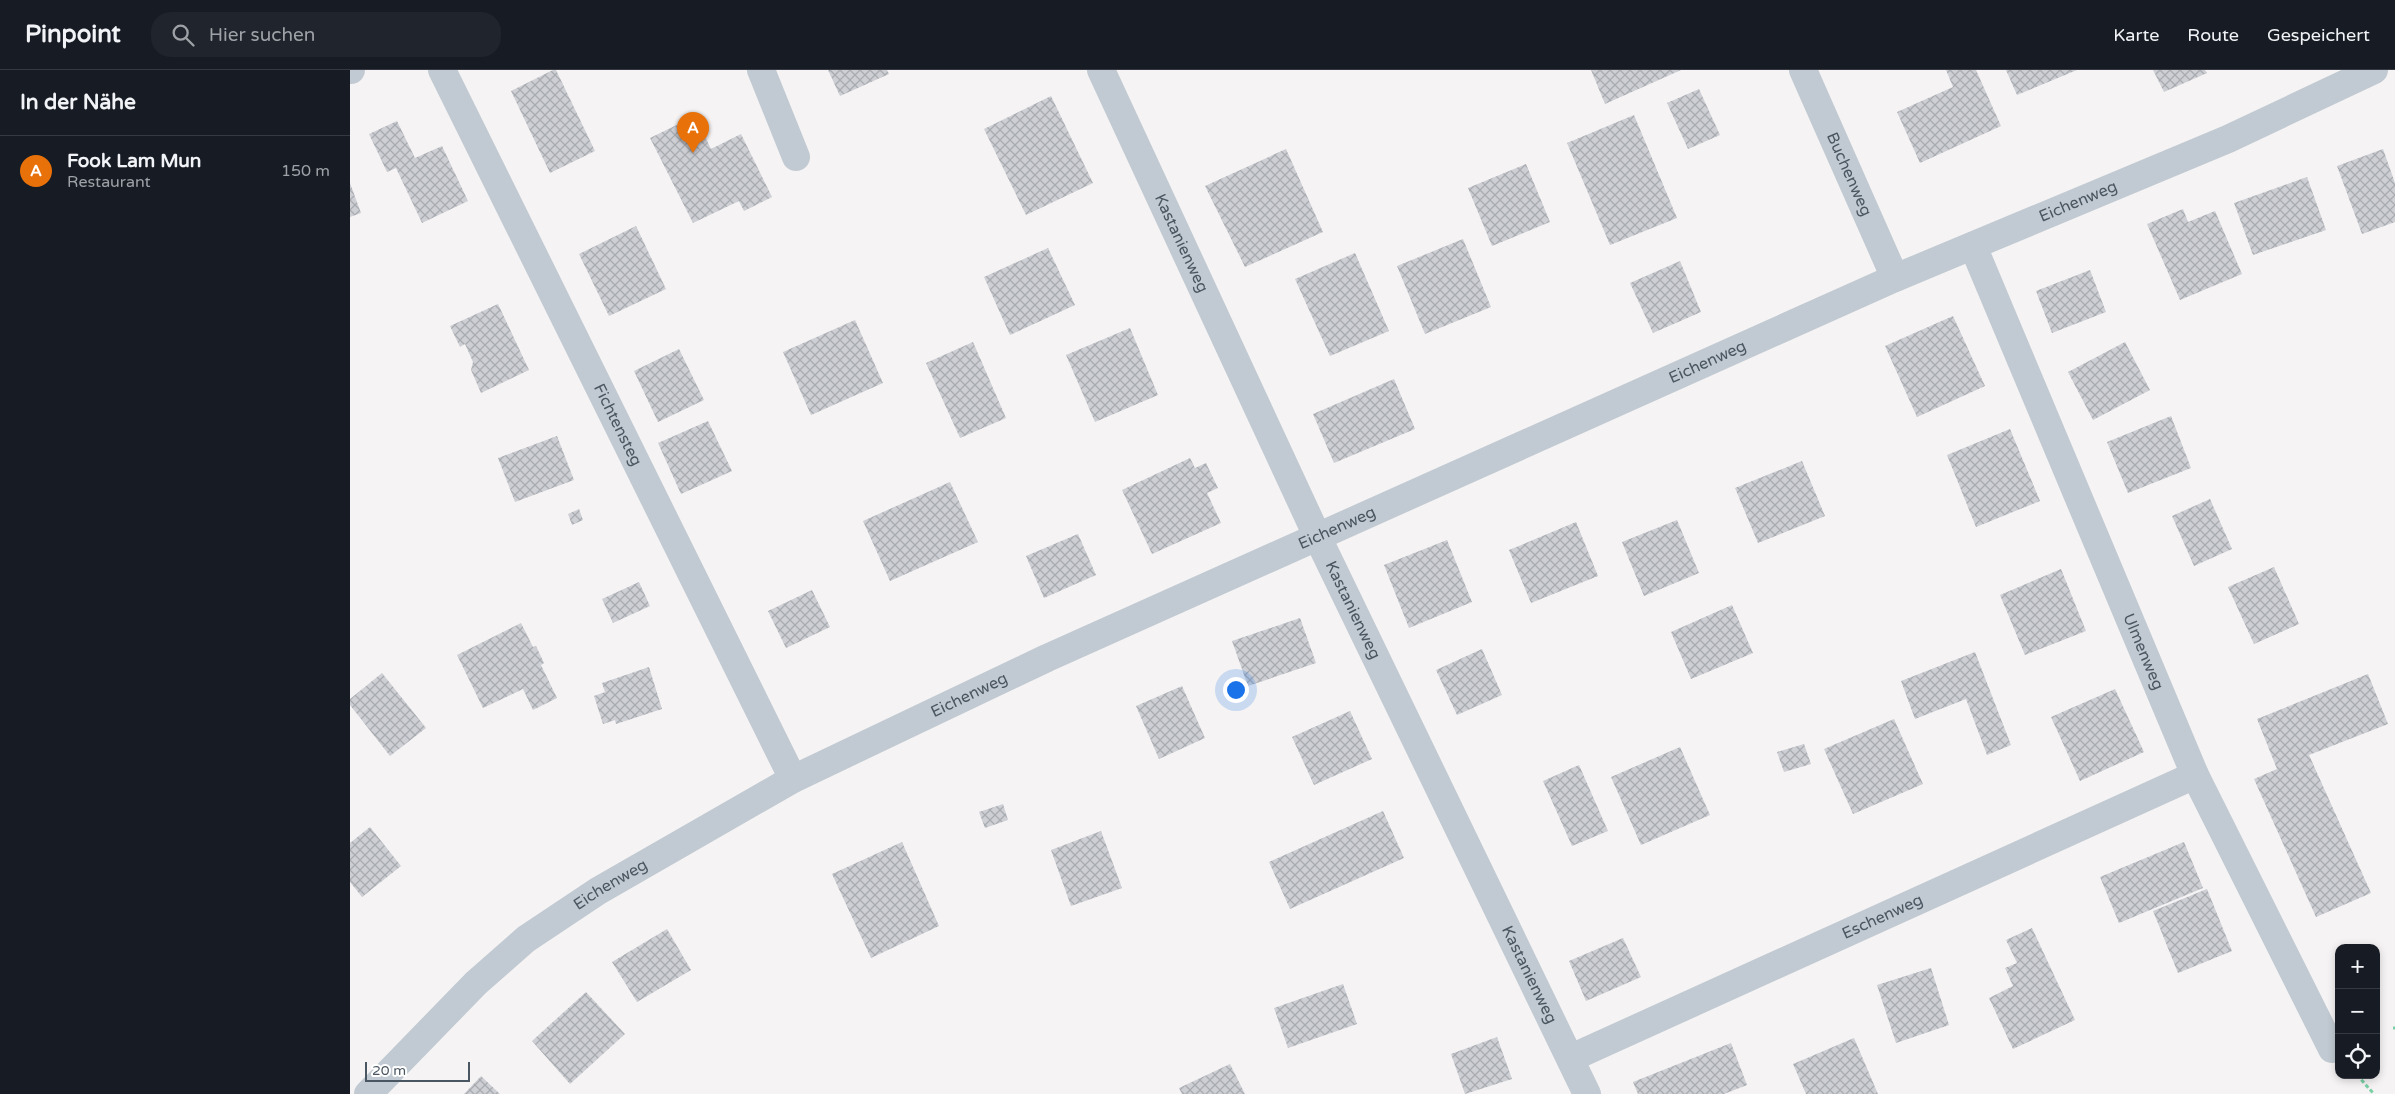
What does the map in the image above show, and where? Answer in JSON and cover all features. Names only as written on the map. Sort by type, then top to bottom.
[{"type":"street","name":"Fichtensteg","points":[[442,70],[794,779]]},
{"type":"street","points":[[761,70],[796,157]]},
{"type":"street","name":"Kastanienweg","points":[[1101,70],[1318,538],[1571,1058],[1586,1094]]},
{"type":"street","name":"Buchenweg","points":[[1803,70],[1895,278]]},
{"type":"street","name":"Eichenweg","points":[[368,1094],[476,983],[526,939],[598,891],[794,779],[1047,658],[1895,278],[2228,139],[2374,70]]},
{"type":"street","name":"Ulmenweg","points":[[1973,246],[2195,775],[2332,1048]]},
{"type":"street","name":"Eschenweg","points":[[1571,1058],[2195,775]]},
{"type":"path","points":[[2360,1079],[2373,1094]]},
{"type":"building","points":[[556,70],[595,151],[550,173],[511,91]]},
{"type":"building","points":[[828,70],[887,70],[889,74],[840,96]]},
{"type":"building","points":[[1591,70],[1681,70],[1605,104]]},
{"type":"building","points":[[1946,70],[1976,70],[2001,126],[1920,163],[1897,112],[1953,87]]},
{"type":"building","points":[[2006,70],[2077,70],[2017,95]]},
{"type":"building","points":[[2153,70],[2205,70],[2207,73],[2164,92]]},
{"type":"building","points":[[1699,89],[1720,135],[1688,149],[1667,103]]},
{"type":"building","points":[[1051,96],[1093,183],[1026,215],[984,129]]},
{"type":"building","points":[[1634,115],[1677,218],[1610,245],[1567,143]]},
{"type":"building","points":[[695,116],[711,149],[741,134],[772,197],[744,211],[739,201],[693,223],[650,138]]},
{"type":"building","points":[[397,121],[415,158],[442,146],[468,201],[422,223],[396,168],[387,172],[369,134]]},
{"type":"building","points":[[1286,149],[1323,232],[1245,267],[1205,186]]},
{"type":"building","points":[[2383,149],[2395,183],[2395,222],[2362,234],[2337,166]]},
{"type":"building","points":[[1526,164],[1550,222],[1492,246],[1468,188]]},
{"type":"building","points":[[2307,177],[2326,230],[2253,255],[2234,203]]},
{"type":"building","points":[[350,183],[361,213],[350,217]]},
{"type":"building","points":[[2183,209],[2188,222],[2215,211],[2242,274],[2180,300],[2147,224]]},
{"type":"building","points":[[636,226],[666,289],[609,316],[579,254]]},
{"type":"building","points":[[1463,239],[1491,307],[1425,334],[1397,266]]},
{"type":"building","points":[[1048,248],[1075,305],[1010,335],[984,277]]},
{"type":"building","points":[[1355,253],[1389,331],[1330,356],[1295,279]]},
{"type":"building","points":[[1680,261],[1701,312],[1653,333],[1630,283]]},
{"type":"building","points":[[2090,270],[2106,312],[2052,333],[2036,291]]},
{"type":"building","points":[[498,304],[529,370],[481,393],[471,370],[473,362],[465,344],[460,347],[450,326]]},
{"type":"building","points":[[1953,316],[1985,386],[1917,417],[1885,346]]},
{"type":"building","points":[[855,320],[883,383],[811,415],[783,352]]},
{"type":"building","points":[[1130,328],[1158,395],[1095,422],[1066,355]]},
{"type":"building","points":[[973,342],[1006,418],[960,438],[926,363]]},
{"type":"building","points":[[2125,342],[2150,390],[2093,420],[2068,372]]},
{"type":"building","points":[[679,349],[704,400],[658,422],[634,371]]},
{"type":"building","points":[[1394,379],[1415,429],[1334,463],[1313,414]]},
{"type":"building","points":[[2171,416],[2191,468],[2128,493],[2107,442]]},
{"type":"building","points":[[708,421],[732,471],[681,494],[658,443]]},
{"type":"building","points":[[2010,429],[2040,501],[1976,527],[1947,455]]},
{"type":"building","points":[[557,436],[574,480],[515,502],[498,458]]},
{"type":"building","points":[[1190,458],[1195,468],[1206,463],[1218,488],[1207,493],[1221,523],[1152,554],[1122,490]]},
{"type":"building","points":[[1802,461],[1825,516],[1758,543],[1735,488]]},
{"type":"building","points":[[950,482],[978,542],[890,581],[863,521]]},
{"type":"building","points":[[2210,499],[2232,549],[2194,566],[2172,516]]},
{"type":"building","points":[[579,509],[583,520],[572,525],[568,514]]},
{"type":"building","points":[[1677,520],[1699,573],[1644,596],[1622,542]]},
{"type":"building","points":[[1576,522],[1598,576],[1531,603],[1509,550]]},
{"type":"building","points":[[1078,534],[1096,575],[1044,598],[1026,556]]},
{"type":"building","points":[[1447,540],[1472,602],[1409,628],[1384,565]]},
{"type":"building","points":[[2274,567],[2299,624],[2254,644],[2228,587]]},
{"type":"building","points":[[2061,569],[2086,631],[2025,655],[2000,595]]},
{"type":"building","points":[[639,582],[650,606],[613,623],[602,599]]},
{"type":"building","points":[[812,590],[830,627],[786,648],[768,611]]},
{"type":"building","points":[[1732,605],[1753,653],[1691,679],[1671,632]]},
{"type":"building","points":[[1300,618],[1316,663],[1248,686],[1232,641]]},
{"type":"building","points":[[521,623],[533,647],[536,646],[544,663],[541,665],[557,698],[533,710],[523,689],[483,708],[457,655]]},
{"type":"building","points":[[1482,649],[1502,695],[1457,715],[1436,670]]},
{"type":"building","points":[[1975,652],[2011,745],[1987,755],[1966,699],[1915,719],[1901,681]]},
{"type":"building","points":[[649,667],[662,709],[616,724],[615,720],[603,724],[594,696],[605,692],[602,683]]},
{"type":"building","points":[[382,673],[426,728],[390,756],[350,705],[350,699]]},
{"type":"building","points":[[2368,674],[2388,724],[2309,755],[2371,893],[2316,917],[2254,779],[2277,769],[2257,719]]},
{"type":"building","points":[[1182,686],[1205,738],[1159,759],[1136,706]]},
{"type":"building","points":[[2115,689],[2144,752],[2080,781],[2051,717]]},
{"type":"building","points":[[1350,711],[1372,759],[1314,785],[1292,737]]},
{"type":"building","points":[[1894,719],[1923,784],[1853,814],[1824,749]]},
{"type":"building","points":[[1804,744],[1811,764],[1784,772],[1777,752]]},
{"type":"building","points":[[1680,747],[1710,815],[1641,845],[1611,777]]},
{"type":"building","points":[[1579,765],[1608,831],[1572,846],[1543,781]]},
{"type":"building","points":[[1003,804],[1008,820],[985,828],[979,812]]},
{"type":"building","points":[[1383,811],[1404,858],[1290,909],[1269,862]]},
{"type":"building","points":[[370,827],[401,866],[362,897],[350,882],[350,843]]},
{"type":"building","points":[[1101,831],[1122,888],[1071,906],[1051,850]]},
{"type":"building","points":[[902,842],[939,926],[871,958],[832,874]]},
{"type":"building","points":[[2184,842],[2203,888],[2119,923],[2100,877]]},
{"type":"building","points":[[2207,889],[2232,951],[2178,973],[2153,911]]},
{"type":"building","points":[[2032,928],[2075,1020],[2013,1049],[1989,998],[2013,986],[2005,968],[2017,963],[2006,940]]},
{"type":"building","points":[[667,929],[691,970],[637,1002],[612,962]]},
{"type":"building","points":[[1623,938],[1641,977],[1586,1001],[1569,961]]},
{"type":"building","points":[[1931,968],[1949,1025],[1896,1043],[1877,985]]},
{"type":"building","points":[[1343,984],[1357,1024],[1288,1048],[1274,1008]]},
{"type":"building","points":[[586,992],[625,1034],[570,1084],[532,1041]]},
{"type":"building","points":[[1497,1037],[1512,1079],[1465,1094],[1451,1054]]},
{"type":"building","points":[[1854,1038],[1878,1094],[1806,1094],[1793,1064]]},
{"type":"building","points":[[1731,1043],[1747,1085],[1724,1094],[1638,1094],[1633,1082]]},
{"type":"building","points":[[1230,1064],[1245,1094],[1182,1094],[1179,1088]]},
{"type":"building","points":[[481,1076],[500,1094],[464,1094]]},
{"type":"place","name":"Fook Lam Mun","points":[[693,153]]}]
